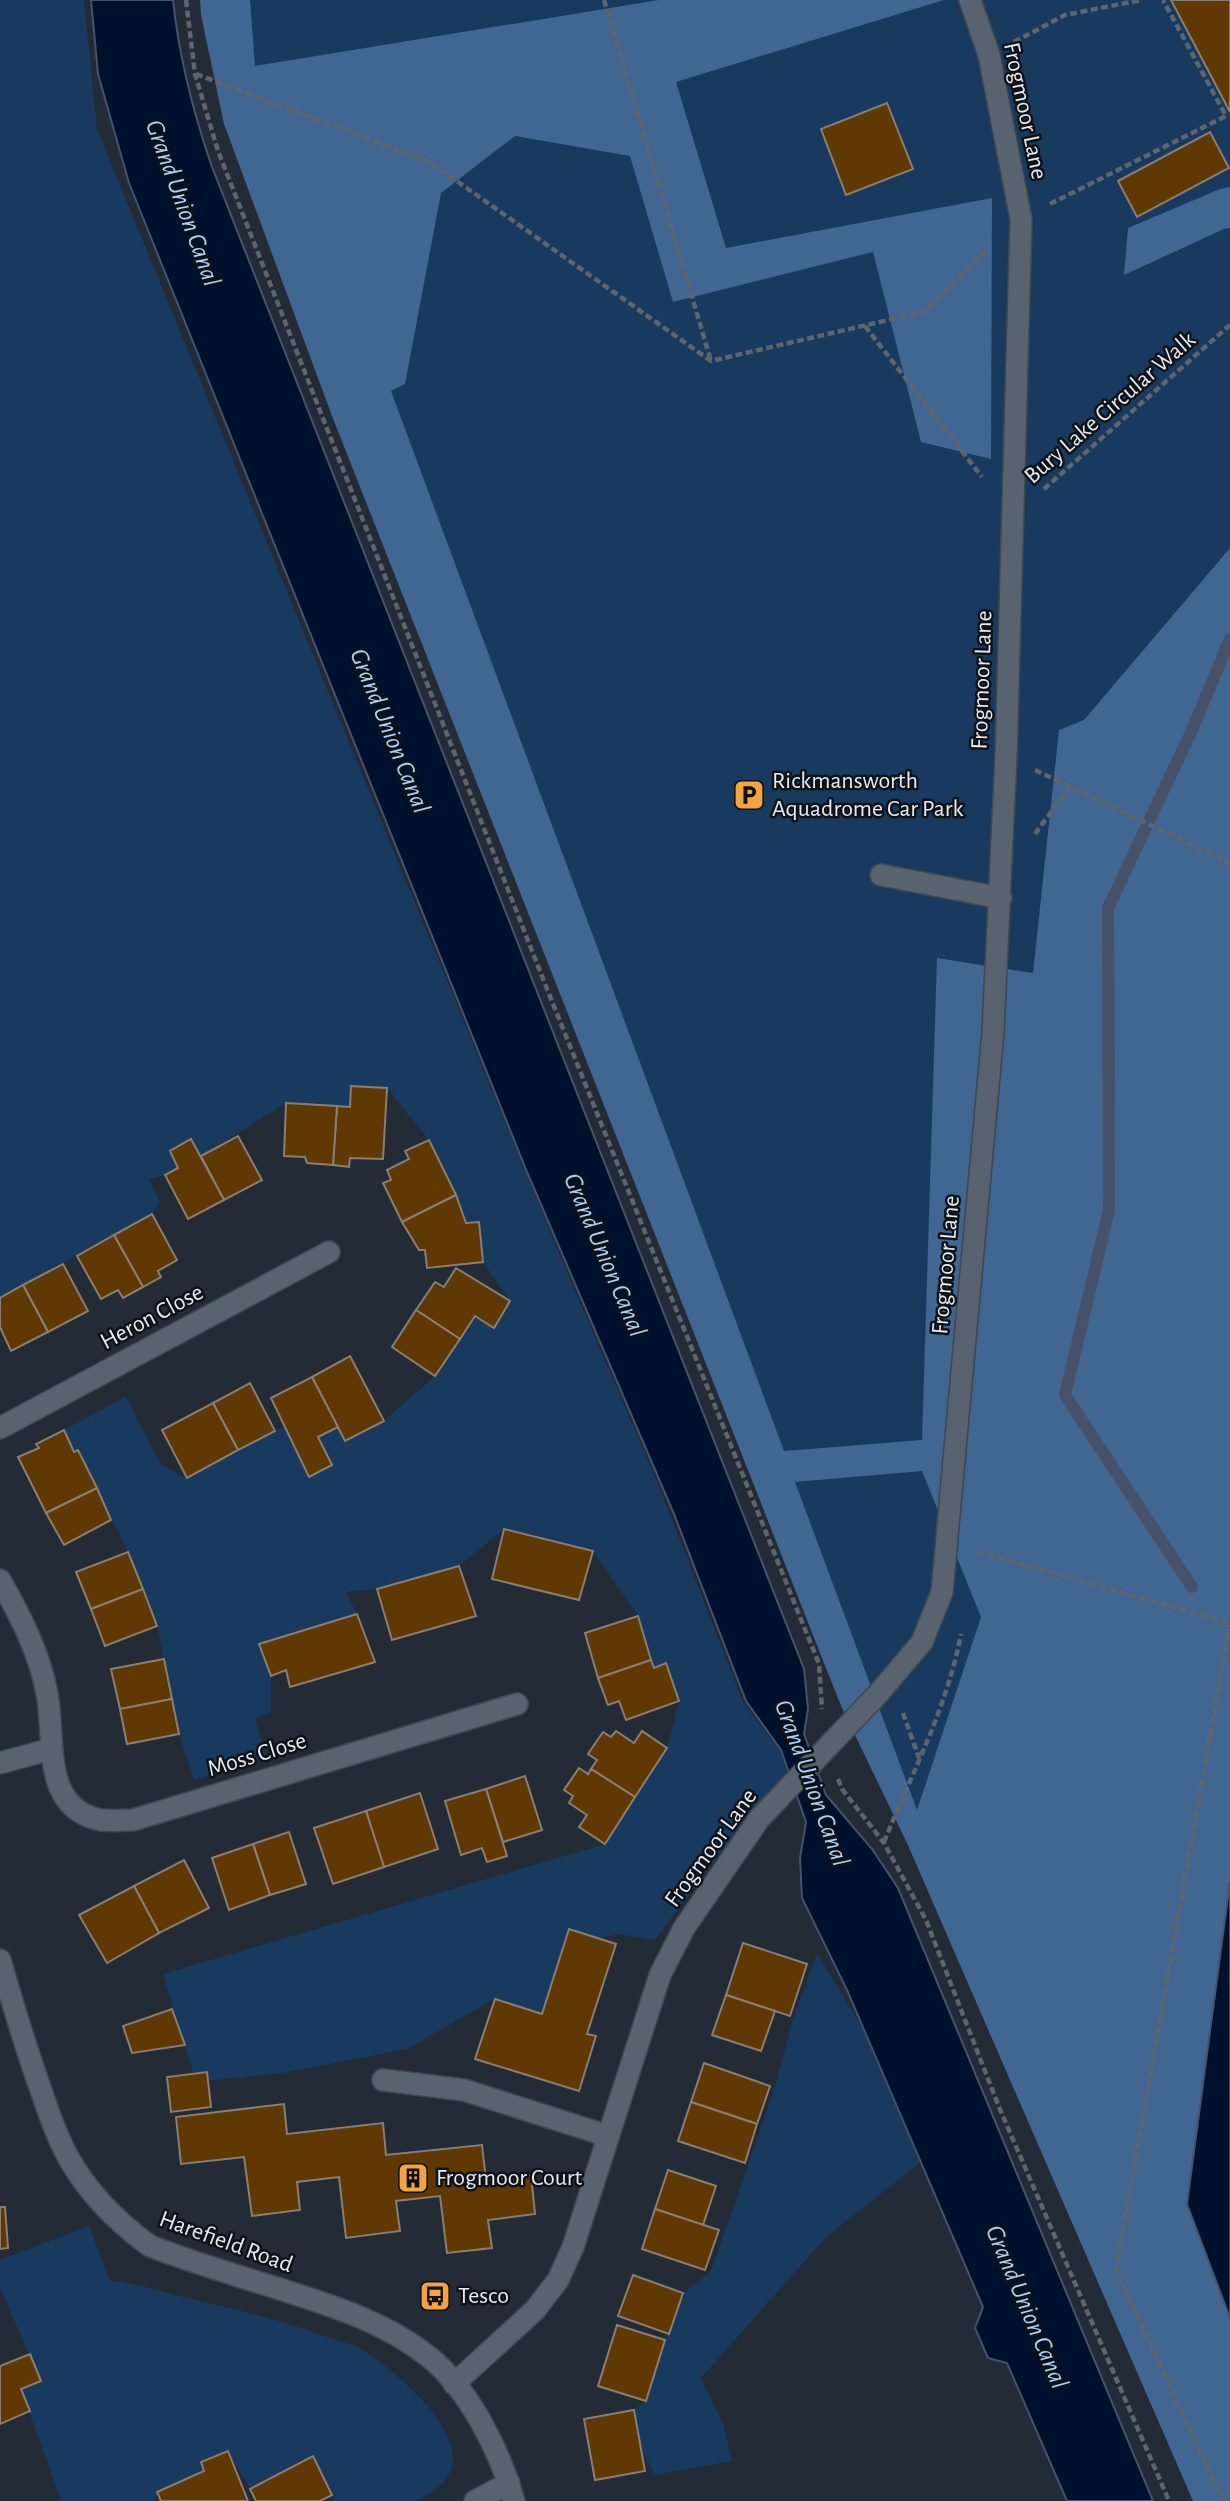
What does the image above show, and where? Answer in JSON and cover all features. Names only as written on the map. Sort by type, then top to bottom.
[{"type":"street","name":"Frogmoor Lane","points":[[454,2384],[535,2310],[558,2280],[573,2247],[660,1975],[684,1928],[759,1819],[885,1687],[922,1642],[942,1592],[993,1032],[1006,756],[1021,219],[989,55],[970,0]]},
{"type":"street","points":[[881,874],[1000,898]]},
{"type":"street","name":"Heron Close","points":[[0,1428],[329,1252]]},
{"type":"street","points":[[0,1580],[29,1636],[48,1694],[51,1749],[0,1763]]},
{"type":"street","name":"Moss Close","points":[[51,1749],[60,1790],[76,1811],[101,1820],[133,1820],[517,1703]]},
{"type":"street","name":"Harefield Road","points":[[0,1960],[24,2043],[68,2157],[95,2198],[124,2227],[150,2246],[360,2316],[429,2357],[454,2384],[477,2416],[497,2451],[511,2492]]},
{"type":"street","points":[[383,2080],[464,2090],[608,2136]]},
{"type":"street","points":[[475,2501],[511,2492]]},
{"type":"path","points":[[186,0],[195,74],[218,151],[246,216],[320,414],[547,989],[819,1664],[822,1714]]},
{"type":"path","points":[[604,0],[710,361]]},
{"type":"path","points":[[989,55],[1065,15],[1142,0]]},
{"type":"path","points":[[195,74],[429,162],[710,361],[923,312],[1021,219],[1226,116],[1163,0]]},
{"type":"path","name":"Bury Lake Circular Walk","points":[[1013,517],[1230,325]]},
{"type":"path","points":[[865,326],[1013,517]]},
{"type":"path","points":[[1006,756],[1230,863]]},
{"type":"path","points":[[946,1543],[1230,1624],[1116,2270],[1223,2501]]},
{"type":"path","points":[[884,1843],[919,1758],[933,1732],[947,1691],[964,1620],[942,1592]]},
{"type":"path","points":[[885,1687],[919,1758]]},
{"type":"path","points":[[838,1777],[842,1789],[884,1843],[926,1920],[999,2107],[1169,2501]]},
{"type":"shaded area","points":[[0,0],[84,0],[97,129],[558,1251],[659,1486],[743,1702],[780,1751],[787,1772],[750,1814],[655,1940],[618,1934],[599,1939],[542,2014],[494,1999],[407,2049],[283,2073],[196,2082],[163,1974],[605,1844],[667,1748],[679,1701],[666,1664],[654,1668],[638,1616],[593,1551],[504,1529],[459,1566],[377,1589],[346,1592],[357,1614],[260,1644],[271,1676],[271,1712],[255,1718],[266,1757],[194,1780],[179,1734],[157,1626],[128,1552],[78,1451],[74,1452],[64,1430],[126,1397],[161,1465],[186,1478],[285,1427],[310,1477],[332,1465],[318,1437],[338,1427],[346,1441],[384,1421],[435,1376],[475,1316],[494,1327],[510,1301],[483,1262],[479,1222],[466,1223],[429,1140],[387,1088],[352,1086],[350,1107],[286,1103],[201,1156],[191,1139],[170,1150],[178,1168],[149,1179],[160,1202],[152,1214],[0,1298]]},
{"type":"shaded area","points":[[200,0],[250,0],[255,66],[659,0],[944,0],[676,82],[726,248],[992,198],[991,459],[921,442],[873,252],[673,302],[630,156],[515,136],[441,193],[405,384],[391,391],[784,1451],[922,1440],[937,958],[1033,973],[1059,730],[1084,720],[1230,548],[1230,1882],[1187,2204],[1230,2318],[1230,2501],[1193,2501],[907,1843],[841,1706],[332,416],[224,124]],"holes":[[[922,1471],[981,1617],[917,1810],[795,1482]]]},
{"type":"shaded area","points":[[211,0],[1230,0],[1230,2501],[933,1864],[870,1766],[810,1591]]},
{"type":"shaded area","points":[[1230,187],[1230,228],[1124,275],[1128,228]]},
{"type":"shaded area","points":[[817,1953],[866,2034],[920,2163],[826,2237],[701,2378],[723,2424],[732,2461],[655,2475],[642,2450],[634,2410],[646,2401],[683,2293],[711,2271],[775,2087],[793,2019]]},
{"type":"shaded area","points":[[89,2226],[110,2281],[272,2319],[357,2347],[372,2357],[429,2407],[443,2428],[452,2448],[452,2467],[441,2484],[414,2501],[334,2501],[313,2456],[250,2489],[228,2451],[201,2462],[204,2471],[158,2492],[155,2501],[61,2501],[21,2389],[41,2381],[0,2288],[0,2260]]},
{"type":"water","name":"Grand Union Canal","points":[[91,0],[173,0],[188,85],[212,167],[804,1669],[808,1709],[804,1734],[826,1795],[872,1849],[898,1888],[1153,2501],[1067,2501],[1007,2363],[988,2358],[975,2328],[983,2307],[847,1990],[802,1898],[800,1858],[806,1822],[781,1750],[746,1701],[674,1514],[527,1172],[129,183],[98,74]]},
{"type":"water","points":[[1230,1882],[1230,2318],[1187,2204]]},
{"type":"building","points":[[1171,0],[1230,0],[1230,112]]},
{"type":"building","points":[[887,103],[913,169],[846,195],[821,129]]},
{"type":"building","points":[[1210,132],[1229,168],[1137,217],[1118,181]]},
{"type":"building","points":[[351,1086],[387,1088],[383,1159],[350,1158],[349,1167],[333,1165],[337,1106],[350,1107]]},
{"type":"building","points":[[286,1103],[337,1106],[333,1165],[307,1163],[305,1157],[284,1156]]},
{"type":"building","points":[[238,1136],[262,1180],[224,1200],[201,1156]]},
{"type":"building","points":[[191,1139],[224,1200],[188,1219],[165,1175],[178,1168],[170,1151]]},
{"type":"building","points":[[429,1140],[456,1195],[402,1222],[383,1183],[391,1180],[387,1170],[409,1159],[405,1151]]},
{"type":"building","points":[[456,1195],[466,1223],[479,1222],[483,1262],[427,1268],[425,1250],[419,1250],[402,1222]]},
{"type":"building","points":[[152,1214],[177,1260],[158,1271],[161,1277],[143,1287],[114,1235]]},
{"type":"building","points":[[114,1235],[143,1287],[123,1298],[118,1290],[101,1299],[77,1256]]},
{"type":"building","points":[[63,1264],[88,1311],[48,1332],[23,1285]]},
{"type":"building","points":[[456,1268],[510,1301],[494,1328],[475,1316],[460,1339],[416,1310],[435,1282],[444,1287]]},
{"type":"building","points":[[23,1285],[48,1332],[11,1351],[0,1327],[0,1298]]},
{"type":"building","points":[[416,1310],[460,1339],[435,1376],[392,1347]]},
{"type":"building","points":[[350,1356],[384,1421],[345,1441],[312,1377]]},
{"type":"building","points":[[312,1377],[338,1427],[318,1437],[332,1465],[309,1477],[271,1398]]},
{"type":"building","points":[[250,1383],[275,1431],[238,1450],[213,1403]]},
{"type":"building","points":[[213,1403],[238,1450],[187,1478],[162,1430]]},
{"type":"building","points":[[64,1430],[74,1452],[78,1450],[97,1488],[46,1513],[18,1457],[39,1448],[36,1444]]},
{"type":"building","points":[[97,1488],[111,1520],[64,1545],[46,1513]]},
{"type":"building","points":[[504,1529],[593,1551],[579,1600],[492,1579]]},
{"type":"building","points":[[128,1552],[143,1589],[91,1609],[76,1572]]},
{"type":"building","points":[[459,1566],[476,1616],[392,1640],[377,1589]]},
{"type":"building","points":[[143,1589],[157,1626],[105,1646],[91,1609]]},
{"type":"building","points":[[357,1614],[375,1662],[290,1687],[286,1670],[271,1676],[259,1644]]},
{"type":"building","points":[[638,1616],[651,1660],[598,1678],[585,1633]]},
{"type":"building","points":[[164,1659],[172,1699],[120,1709],[111,1669]]},
{"type":"building","points":[[651,1660],[654,1668],[666,1663],[679,1701],[626,1720],[619,1701],[608,1705],[598,1678]]},
{"type":"building","points":[[172,1699],[179,1734],[127,1744],[120,1709]]},
{"type":"building","points":[[616,1731],[634,1743],[642,1731],[667,1748],[635,1797],[591,1769],[597,1760],[588,1754],[603,1732],[611,1737]]},
{"type":"building","points":[[579,1768],[588,1774],[591,1769],[635,1797],[605,1844],[579,1827],[587,1815],[569,1803],[573,1796],[564,1790]]},
{"type":"building","points":[[525,1776],[542,1830],[503,1842],[486,1789]]},
{"type":"building","points":[[486,1789],[507,1856],[487,1862],[482,1848],[461,1855],[445,1801]]},
{"type":"building","points":[[420,1793],[438,1849],[384,1867],[366,1811]]},
{"type":"building","points":[[366,1811],[384,1867],[333,1884],[314,1828]]},
{"type":"building","points":[[289,1832],[306,1884],[270,1895],[253,1844]]},
{"type":"building","points":[[253,1844],[270,1895],[229,1910],[212,1858]]},
{"type":"building","points":[[184,1860],[209,1908],[159,1933],[134,1886]]},
{"type":"building","points":[[134,1886],[159,1933],[107,1963],[79,1915]]},
{"type":"building","points":[[569,1929],[616,1944],[587,2034],[596,2036],[579,2091],[475,2059],[495,1999],[542,2014]]},
{"type":"building","points":[[743,1943],[807,1964],[790,2016],[726,1995]]},
{"type":"building","points":[[726,1995],[775,2011],[761,2051],[712,2035]]},
{"type":"building","points":[[172,2009],[185,2045],[132,2053],[123,2026]]},
{"type":"building","points":[[704,2063],[770,2086],[757,2124],[691,2102]]},
{"type":"building","points":[[207,2072],[211,2107],[171,2112],[167,2077]]},
{"type":"building","points":[[691,2102],[757,2124],[745,2163],[678,2141]]},
{"type":"building","name":"Frogmoor Court","points":[[284,2104],[287,2134],[383,2123],[386,2155],[482,2145],[486,2180],[531,2175],[535,2214],[488,2220],[492,2248],[447,2253],[440,2196],[396,2201],[400,2231],[346,2238],[339,2177],[297,2182],[300,2210],[252,2216],[244,2157],[181,2164],[176,2117]]},
{"type":"building","points":[[668,2170],[716,2186],[703,2225],[655,2209]]},
{"type":"building","points":[[0,2207],[5,2207],[8,2248],[0,2249]]},
{"type":"building","points":[[655,2209],[719,2230],[705,2270],[642,2249]]},
{"type":"building","points":[[633,2275],[683,2293],[669,2334],[618,2316]]},
{"type":"building","points":[[617,2325],[665,2340],[646,2401],[598,2386]]},
{"type":"building","points":[[30,2354],[41,2381],[21,2389],[30,2411],[0,2424],[0,2366]]},
{"type":"building","points":[[634,2410],[645,2471],[595,2480],[584,2419]]},
{"type":"building","points":[[228,2451],[248,2501],[161,2501],[157,2492],[204,2471],[201,2462]]},
{"type":"building","points":[[313,2456],[332,2495],[320,2501],[256,2501],[250,2489]]},
{"type":"waterway","points":[[1192,1587],[1065,1395],[1109,1210],[1108,908],[1192,730],[1230,639]]},
{"type":"place","name":"Rickmansworth Aquadrome Car Park","points":[[749,795]]},
{"type":"place","name":"Frogmoor Court","points":[[413,2178]]},
{"type":"place","name":"Tesco","points":[[435,2296]]}]
